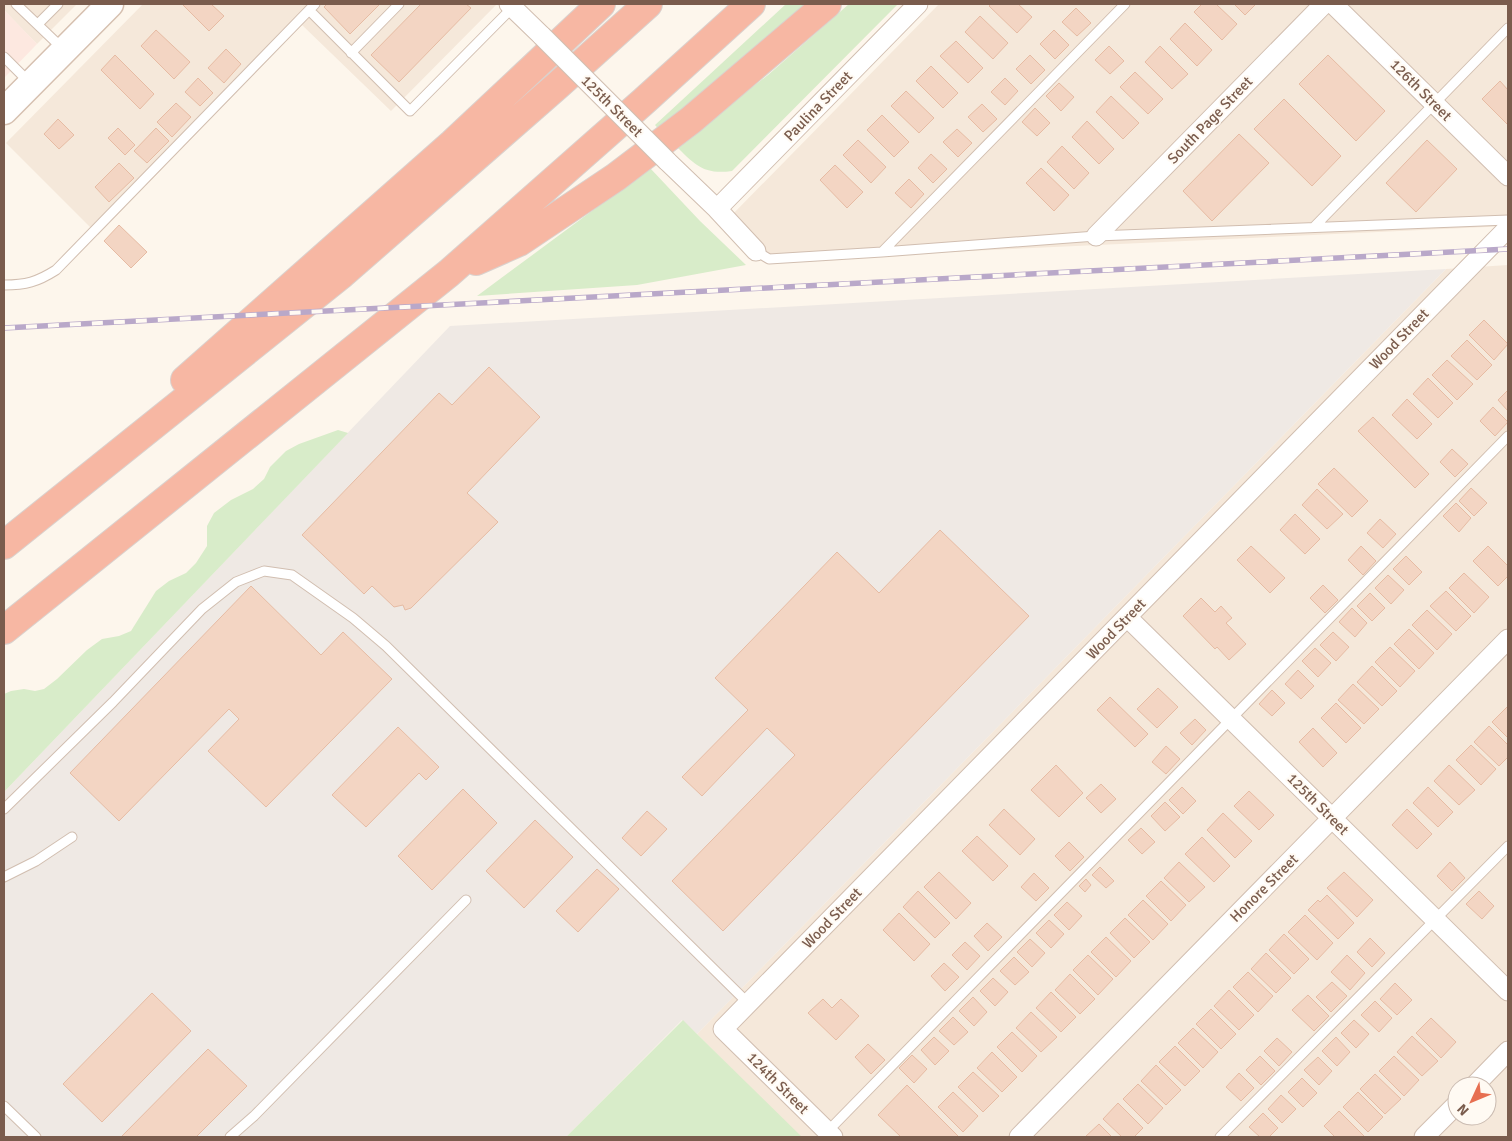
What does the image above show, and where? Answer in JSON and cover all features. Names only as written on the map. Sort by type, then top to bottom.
[{"type":"highway","points":[[63,498],[204,362],[453,143],[601,4]]},
{"type":"highway","points":[[4,545],[342,274],[648,4]]},
{"type":"highway","points":[[4,630],[450,273],[751,4]]},
{"type":"highway","points":[[450,273],[519,242],[616,176],[691,120],[827,4]]},
{"type":"main road","points":[[4,111],[110,4]]},
{"type":"street","name":"Paulina Street","points":[[717,209],[918,4]]},
{"type":"street","name":"South Page Street","points":[[1096,236],[1324,4]]},
{"type":"street","name":"126th Street","points":[[1333,4],[1508,176]]},
{"type":"street","name":"125th Street","points":[[512,5],[717,209],[756,251]]},
{"type":"street","name":"Wood Street","points":[[723,1029],[1508,228]]},
{"type":"street","name":"125th Street","points":[[1127,617],[1508,991]]},
{"type":"street","name":"Honore Street","points":[[1019,1137],[1508,639]]},
{"type":"street","name":"124th Street","points":[[723,1029],[828,1135]]},
{"type":"street","points":[[1484,1076],[1508,1051]]},
{"type":"street","points":[[1424,1137],[1447,1114]]},
{"type":"lane","points":[[16,4],[64,50]]},
{"type":"lane","points":[[38,24],[58,4]]},
{"type":"lane","points":[[351,53],[399,4]]},
{"type":"lane","points":[[882,252],[1125,4]]},
{"type":"lane","points":[[4,285],[22,285],[40,280],[56,270],[312,7],[351,53],[410,111],[512,5]]},
{"type":"lane","points":[[1314,227],[1508,28]]},
{"type":"lane","points":[[4,57],[30,84]]},
{"type":"lane","points":[[756,251],[769,259],[1096,236],[1508,220]]},
{"type":"lane","points":[[828,1135],[1508,436]]},
{"type":"lane","points":[[4,809],[113,702],[202,609],[236,582],[264,570],[292,575],[353,618],[386,646],[748,1004]]},
{"type":"lane","points":[[4,877],[36,861],[72,837]]},
{"type":"lane","points":[[1220,1137],[1508,846]]},
{"type":"lane","points":[[230,1137],[254,1116],[341,1029],[466,900]]},
{"type":"lane","points":[[4,1106],[36,1137]]},
{"type":"shaded area","points":[[4,4],[77,4],[37,44],[4,10]]},
{"type":"shaded area","points":[[143,4],[497,4],[391,111],[302,25],[98,235],[6,143]]},
{"type":"shaded area","points":[[939,4],[1508,4],[1508,226],[773,260],[730,217]]},
{"type":"shaded area","points":[[4,10],[37,44],[4,78]]},
{"type":"shaded area","points":[[1508,265],[1508,1137],[800,1137],[697,1034],[1446,269]]},
{"type":"shaded area","points":[[1446,269],[697,1034],[682,1020],[566,1137],[4,1137],[4,792],[450,326]]},
{"type":"green space","points":[[786,4],[819,4],[662,133],[655,125]]},
{"type":"green space","points":[[849,4],[898,4],[732,171],[707,170],[695,163],[676,146],[768,75]]},
{"type":"green space","points":[[650,168],[700,221],[746,265],[637,285],[477,296]]},
{"type":"green space","points":[[338,430],[348,433],[4,792],[4,694],[24,689],[35,691],[44,689],[102,639],[119,636],[131,631],[156,591],[169,581],[186,573],[196,563],[207,546],[207,526],[214,513],[231,500],[253,489],[264,479],[270,467],[286,451],[299,444]]},
{"type":"green space","points":[[683,1020],[697,1034],[801,1136],[566,1137]]},
{"type":"building","points":[[182,4],[211,4],[224,16],[209,31]]},
{"type":"building","points":[[327,4],[380,4],[350,34],[324,7]]},
{"type":"building","points":[[421,4],[466,4],[471,8],[399,82],[371,55]]},
{"type":"building","points":[[991,4],[1018,4],[1032,17],[1017,33],[989,6]]},
{"type":"building","points":[[1202,4],[1216,4],[1237,24],[1222,40],[1194,12]]},
{"type":"building","points":[[1234,4],[1256,4],[1245,15]]},
{"type":"building","points":[[1076,8],[1091,23],[1077,36],[1062,22]]},
{"type":"building","points":[[980,16],[1008,43],[993,59],[965,32]]},
{"type":"building","points":[[1185,23],[1212,50],[1197,66],[1170,39]]},
{"type":"building","points":[[156,30],[190,62],[174,79],[141,46]]},
{"type":"building","points":[[1054,30],[1069,45],[1055,59],[1040,44]]},
{"type":"building","points":[[956,41],[983,68],[968,83],[940,56]]},
{"type":"building","points":[[1109,46],[1124,61],[1110,74],[1095,60]]},
{"type":"building","points":[[1160,46],[1188,74],[1172,89],[1145,62]]},
{"type":"building","points":[[226,49],[241,64],[224,83],[208,68]]},
{"type":"building","points":[[115,55],[154,94],[140,109],[101,70]]},
{"type":"building","points":[[1030,55],[1045,70],[1031,84],[1016,69]]},
{"type":"building","points":[[1328,55],[1385,111],[1356,141],[1299,84]]},
{"type":"building","points":[[931,66],[958,93],[943,108],[916,81]]},
{"type":"building","points":[[1135,72],[1163,99],[1148,114],[1120,87]]},
{"type":"building","points":[[198,78],[213,93],[200,106],[185,92]]},
{"type":"building","points":[[1005,78],[1018,91],[1005,105],[991,92]]},
{"type":"building","points":[[1500,81],[1508,90],[1508,125],[1482,99]]},
{"type":"building","points":[[1059,83],[1074,97],[1061,111],[1046,96]]},
{"type":"building","points":[[906,91],[934,118],[919,133],[891,106]]},
{"type":"building","points":[[1111,96],[1139,123],[1123,139],[1096,112]]},
{"type":"building","points":[[1284,99],[1341,156],[1312,186],[1254,129]]},
{"type":"building","points":[[176,103],[191,117],[172,137],[157,122]]},
{"type":"building","points":[[982,104],[997,119],[983,132],[968,117]]},
{"type":"building","points":[[1035,108],[1050,123],[1037,136],[1022,122]]},
{"type":"building","points":[[882,115],[909,142],[894,157],[867,130]]},
{"type":"building","points":[[58,119],[74,135],[59,149],[44,134]]},
{"type":"building","points":[[1087,121],[1114,149],[1099,164],[1072,137]]},
{"type":"building","points":[[118,128],[135,145],[125,155],[108,138]]},
{"type":"building","points":[[156,128],[169,141],[147,163],[134,151]]},
{"type":"building","points":[[957,129],[972,143],[958,157],[943,142]]},
{"type":"building","points":[[1239,134],[1269,163],[1212,221],[1183,191]]},
{"type":"building","points":[[858,140],[886,167],[871,183],[843,155]]},
{"type":"building","points":[[1427,140],[1457,169],[1416,212],[1386,183]]},
{"type":"building","points":[[1062,146],[1089,173],[1074,189],[1047,162]]},
{"type":"building","points":[[931,154],[947,169],[933,183],[918,168]]},
{"type":"building","points":[[119,163],[134,178],[109,202],[95,187]]},
{"type":"building","points":[[835,165],[863,192],[847,208],[820,180]]},
{"type":"building","points":[[1041,168],[1069,195],[1054,211],[1026,183]]},
{"type":"building","points":[[909,179],[924,194],[911,208],[895,193]]},
{"type":"building","points":[[119,225],[147,252],[131,268],[104,241]]},
{"type":"building","points":[[1484,320],[1508,344],[1494,360],[1469,335]]},
{"type":"building","points":[[1467,340],[1492,365],[1477,380],[1451,356]]},
{"type":"building","points":[[1447,360],[1473,384],[1457,400],[1432,375]]},
{"type":"building","points":[[489,367],[540,417],[467,493],[498,522],[411,608],[405,610],[403,605],[394,607],[372,586],[364,594],[302,535],[439,393],[452,405]]},
{"type":"building","points":[[1428,378],[1453,403],[1438,418],[1413,394]]},
{"type":"building","points":[[1508,390],[1508,411],[1498,400]]},
{"type":"building","points":[[1407,399],[1432,424],[1417,439],[1392,415]]},
{"type":"building","points":[[1493,407],[1508,422],[1495,436],[1480,421]]},
{"type":"building","points":[[1373,417],[1429,474],[1415,488],[1358,431]]},
{"type":"building","points":[[1452,449],[1468,464],[1455,477],[1440,462]]},
{"type":"building","points":[[1334,468],[1368,501],[1352,517],[1318,484]]},
{"type":"building","points":[[1471,488],[1487,503],[1474,516],[1459,501]]},
{"type":"building","points":[[1317,489],[1343,514],[1327,529],[1302,505]]},
{"type":"building","points":[[1456,503],[1471,518],[1459,532],[1443,516]]},
{"type":"building","points":[[1295,514],[1320,539],[1305,554],[1280,530]]},
{"type":"building","points":[[1380,519],[1396,534],[1383,548],[1367,533]]},
{"type":"building","points":[[940,530],[1029,616],[723,931],[672,881],[795,755],[767,728],[702,796],[682,777],[748,710],[715,678],[837,552],[879,593]]},
{"type":"building","points":[[1251,546],[1285,578],[1270,593],[1237,560]]},
{"type":"building","points":[[1361,546],[1376,561],[1363,575],[1348,560]]},
{"type":"building","points":[[1488,546],[1508,566],[1508,576],[1498,586],[1473,561]]},
{"type":"building","points":[[1406,556],[1422,572],[1409,585],[1393,569]]},
{"type":"building","points":[[1464,573],[1489,597],[1474,613],[1449,588]]},
{"type":"building","points":[[1388,575],[1404,590],[1391,604],[1375,588]]},
{"type":"building","points":[[1323,585],[1338,600],[1325,613],[1310,598]]},
{"type":"building","points":[[251,586],[321,655],[343,632],[392,679],[266,807],[208,751],[239,719],[229,709],[119,821],[70,773]]},
{"type":"building","points":[[1446,591],[1471,616],[1456,631],[1430,606]]},
{"type":"building","points":[[1370,593],[1385,608],[1372,621],[1357,606]]},
{"type":"building","points":[[1201,598],[1215,612],[1221,606],[1232,618],[1226,623],[1246,644],[1229,660],[1217,647],[1215,649],[1183,616]]},
{"type":"building","points":[[1352,608],[1367,623],[1355,637],[1339,622]]},
{"type":"building","points":[[1427,610],[1452,634],[1437,650],[1412,625]]},
{"type":"building","points":[[1409,629],[1434,653],[1419,669],[1394,644]]},
{"type":"building","points":[[1333,632],[1349,647],[1336,661],[1320,645]]},
{"type":"building","points":[[1390,647],[1415,671],[1400,687],[1375,662]]},
{"type":"building","points":[[1315,648],[1331,663],[1318,677],[1302,661]]},
{"type":"building","points":[[1372,666],[1397,691],[1382,706],[1357,682]]},
{"type":"building","points":[[1298,670],[1314,686],[1301,699],[1285,684]]},
{"type":"building","points":[[1353,684],[1379,709],[1364,724],[1338,700]]},
{"type":"building","points":[[1158,688],[1178,707],[1157,728],[1137,709]]},
{"type":"building","points":[[1272,690],[1285,703],[1272,716],[1259,704]]},
{"type":"building","points":[[1110,697],[1148,734],[1135,747],[1097,710]]},
{"type":"building","points":[[1336,703],[1361,728],[1346,743],[1321,718]]},
{"type":"building","points":[[1508,708],[1508,738],[1492,722]]},
{"type":"building","points":[[1195,719],[1206,730],[1192,745],[1180,733]]},
{"type":"building","points":[[1489,726],[1508,745],[1508,757],[1499,766],[1474,742]]},
{"type":"building","points":[[398,727],[439,767],[426,780],[419,773],[366,827],[332,795]]},
{"type":"building","points":[[1313,728],[1337,753],[1323,767],[1299,742]]},
{"type":"building","points":[[1471,745],[1496,769],[1481,785],[1456,760]]},
{"type":"building","points":[[1166,746],[1180,759],[1166,774],[1152,762]]},
{"type":"building","points":[[1056,765],[1083,793],[1059,817],[1031,790]]},
{"type":"building","points":[[1449,765],[1475,790],[1459,805],[1434,781]]},
{"type":"building","points":[[1101,784],[1116,799],[1101,813],[1086,798]]},
{"type":"building","points":[[1182,787],[1196,801],[1183,814],[1169,800]]},
{"type":"building","points":[[1428,787],[1453,812],[1438,827],[1413,803]]},
{"type":"building","points":[[463,789],[497,823],[432,890],[398,856]]},
{"type":"building","points":[[1249,791],[1274,815],[1259,830],[1234,806]]},
{"type":"building","points":[[1165,802],[1180,817],[1165,831],[1151,816]]},
{"type":"building","points":[[1004,809],[1035,839],[1020,855],[989,825]]},
{"type":"building","points":[[1407,809],[1432,834],[1417,849],[1392,825]]},
{"type":"building","points":[[647,811],[667,829],[641,856],[622,838]]},
{"type":"building","points":[[1223,813],[1252,841],[1235,858],[1207,830]]},
{"type":"building","points":[[535,820],[573,857],[524,908],[486,871]]},
{"type":"building","points":[[1141,828],[1155,842],[1142,854],[1128,840]]},
{"type":"building","points":[[977,836],[1008,866],[993,881],[962,851]]},
{"type":"building","points":[[1202,837],[1230,866],[1214,882],[1185,854]]},
{"type":"building","points":[[1069,842],[1084,857],[1070,871],[1055,856]]},
{"type":"building","points":[[1179,862],[1205,887],[1189,902],[1164,878]]},
{"type":"building","points":[[1450,862],[1465,878],[1452,891],[1437,876]]},
{"type":"building","points":[[1100,867],[1114,881],[1106,888],[1092,875]]},
{"type":"building","points":[[597,869],[619,889],[578,932],[556,911]]},
{"type":"building","points":[[939,872],[971,903],[956,919],[924,887]]},
{"type":"building","points":[[1344,872],[1373,900],[1357,917],[1327,888]]},
{"type":"building","points":[[1034,873],[1049,888],[1036,901],[1021,887]]},
{"type":"building","points":[[1086,879],[1091,885],[1085,892],[1079,886]]},
{"type":"building","points":[[1161,881],[1186,905],[1171,921],[1146,896]]},
{"type":"building","points":[[918,891],[950,923],[935,938],[903,907]]},
{"type":"building","points":[[1479,891],[1494,906],[1482,919],[1466,904]]},
{"type":"building","points":[[1327,895],[1354,923],[1338,939],[1308,910],[1318,900],[1320,902]]},
{"type":"building","points":[[1143,900],[1168,924],[1153,940],[1128,915]]},
{"type":"building","points":[[1067,902],[1082,916],[1069,930],[1054,915]]},
{"type":"building","points":[[899,913],[930,944],[914,961],[883,930]]},
{"type":"building","points":[[1305,915],[1333,943],[1317,960],[1288,932]]},
{"type":"building","points":[[1125,918],[1150,942],[1134,958],[1110,933]]},
{"type":"building","points":[[1049,920],[1064,934],[1051,948],[1036,933]]},
{"type":"building","points":[[987,923],[1002,937],[988,951],[974,936]]},
{"type":"building","points":[[1284,934],[1309,959],[1294,974],[1269,950]]},
{"type":"building","points":[[1106,937],[1131,961],[1116,977],[1091,952]]},
{"type":"building","points":[[1370,938],[1385,953],[1372,967],[1357,952]]},
{"type":"building","points":[[1030,939],[1045,953],[1032,967],[1017,952]]},
{"type":"building","points":[[965,942],[980,956],[967,970],[952,955]]},
{"type":"building","points":[[1266,953],[1291,978],[1276,993],[1251,969]]},
{"type":"building","points":[[1088,955],[1113,979],[1098,995],[1073,970]]},
{"type":"building","points":[[1347,955],[1365,973],[1350,990],[1331,972]]},
{"type":"building","points":[[1014,957],[1029,972],[1015,985],[1000,971]]},
{"type":"building","points":[[944,963],[959,977],[945,991],[931,976]]},
{"type":"building","points":[[1248,972],[1273,996],[1258,1012],[1233,987]]},
{"type":"building","points":[[1070,974],[1095,999],[1080,1014],[1055,990]]},
{"type":"building","points":[[993,978],[1008,992],[995,1006],[980,991]]},
{"type":"building","points":[[1332,982],[1347,996],[1331,1012],[1316,997]]},
{"type":"building","points":[[1395,983],[1412,1000],[1397,1015],[1380,999]]},
{"type":"building","points":[[1229,990],[1254,1015],[1239,1030],[1214,1006]]},
{"type":"building","points":[[1051,992],[1076,1017],[1061,1032],[1036,1008]]},
{"type":"building","points":[[152,993],[191,1031],[102,1122],[63,1084]]},
{"type":"building","points":[[1308,995],[1329,1016],[1314,1031],[1292,1010]]},
{"type":"building","points":[[973,997],[987,1012],[974,1026],[959,1011]]},
{"type":"building","points":[[823,999],[832,1008],[841,999],[859,1016],[836,1040],[808,1013]]},
{"type":"building","points":[[1375,1001],[1392,1018],[1379,1032],[1361,1015]]},
{"type":"building","points":[[1211,1009],[1236,1034],[1221,1049],[1196,1024]]},
{"type":"building","points":[[1031,1012],[1057,1037],[1041,1052],[1016,1028]]},
{"type":"building","points":[[953,1017],[968,1032],[954,1045],[939,1031]]},
{"type":"building","points":[[1431,1018],[1456,1042],[1441,1058],[1416,1033]]},
{"type":"building","points":[[1354,1020],[1369,1034],[1356,1048],[1341,1033]]},
{"type":"building","points":[[1193,1028],[1218,1052],[1203,1068],[1178,1043]]},
{"type":"building","points":[[1012,1032],[1037,1056],[1022,1072],[997,1047]]},
{"type":"building","points":[[1412,1036],[1438,1061],[1422,1076],[1397,1052]]},
{"type":"building","points":[[934,1037],[949,1051],[935,1065],[921,1050]]},
{"type":"building","points":[[1336,1037],[1350,1052],[1337,1066],[1322,1051]]},
{"type":"building","points":[[1277,1038],[1292,1052],[1279,1066],[1264,1051]]},
{"type":"building","points":[[868,1044],[885,1060],[871,1074],[855,1057]]},
{"type":"building","points":[[1175,1046],[1200,1071],[1185,1086],[1159,1062]]},
{"type":"building","points":[[208,1049],[247,1086],[196,1137],[121,1137]]},
{"type":"building","points":[[992,1052],[1017,1077],[1002,1092],[977,1068]]},
{"type":"building","points":[[912,1055],[927,1069],[914,1083],[899,1068]]},
{"type":"building","points":[[1260,1056],[1275,1071],[1261,1085],[1246,1070]]},
{"type":"building","points":[[1394,1056],[1419,1080],[1404,1096],[1379,1071]]},
{"type":"building","points":[[1318,1057],[1332,1071],[1319,1085],[1304,1070]]},
{"type":"building","points":[[1156,1065],[1181,1090],[1166,1105],[1141,1081]]},
{"type":"building","points":[[973,1072],[999,1096],[983,1112],[958,1087]]},
{"type":"building","points":[[1239,1073],[1254,1088],[1241,1101],[1226,1087]]},
{"type":"building","points":[[1375,1074],[1401,1099],[1385,1114],[1360,1089]]},
{"type":"building","points":[[1302,1078],[1317,1093],[1303,1107],[1288,1092]]},
{"type":"building","points":[[1138,1084],[1163,1108],[1148,1124],[1123,1099]]},
{"type":"building","points":[[907,1085],[959,1137],[901,1137],[878,1115]]},
{"type":"building","points":[[953,1092],[978,1116],[963,1132],[938,1107]]},
{"type":"building","points":[[1358,1092],[1383,1117],[1368,1132],[1343,1107]]},
{"type":"building","points":[[1281,1095],[1296,1109],[1282,1123],[1268,1109]]},
{"type":"building","points":[[1118,1103],[1143,1128],[1134,1137],[1122,1137],[1103,1119]]},
{"type":"building","points":[[1339,1111],[1363,1137],[1335,1137],[1324,1126]]},
{"type":"building","points":[[1263,1113],[1278,1128],[1269,1137],[1260,1137],[1249,1127]]},
{"type":"building","points":[[1099,1124],[1112,1137],[1085,1137]]},
{"type":"railway","points":[[4,328],[1508,249]]}]
